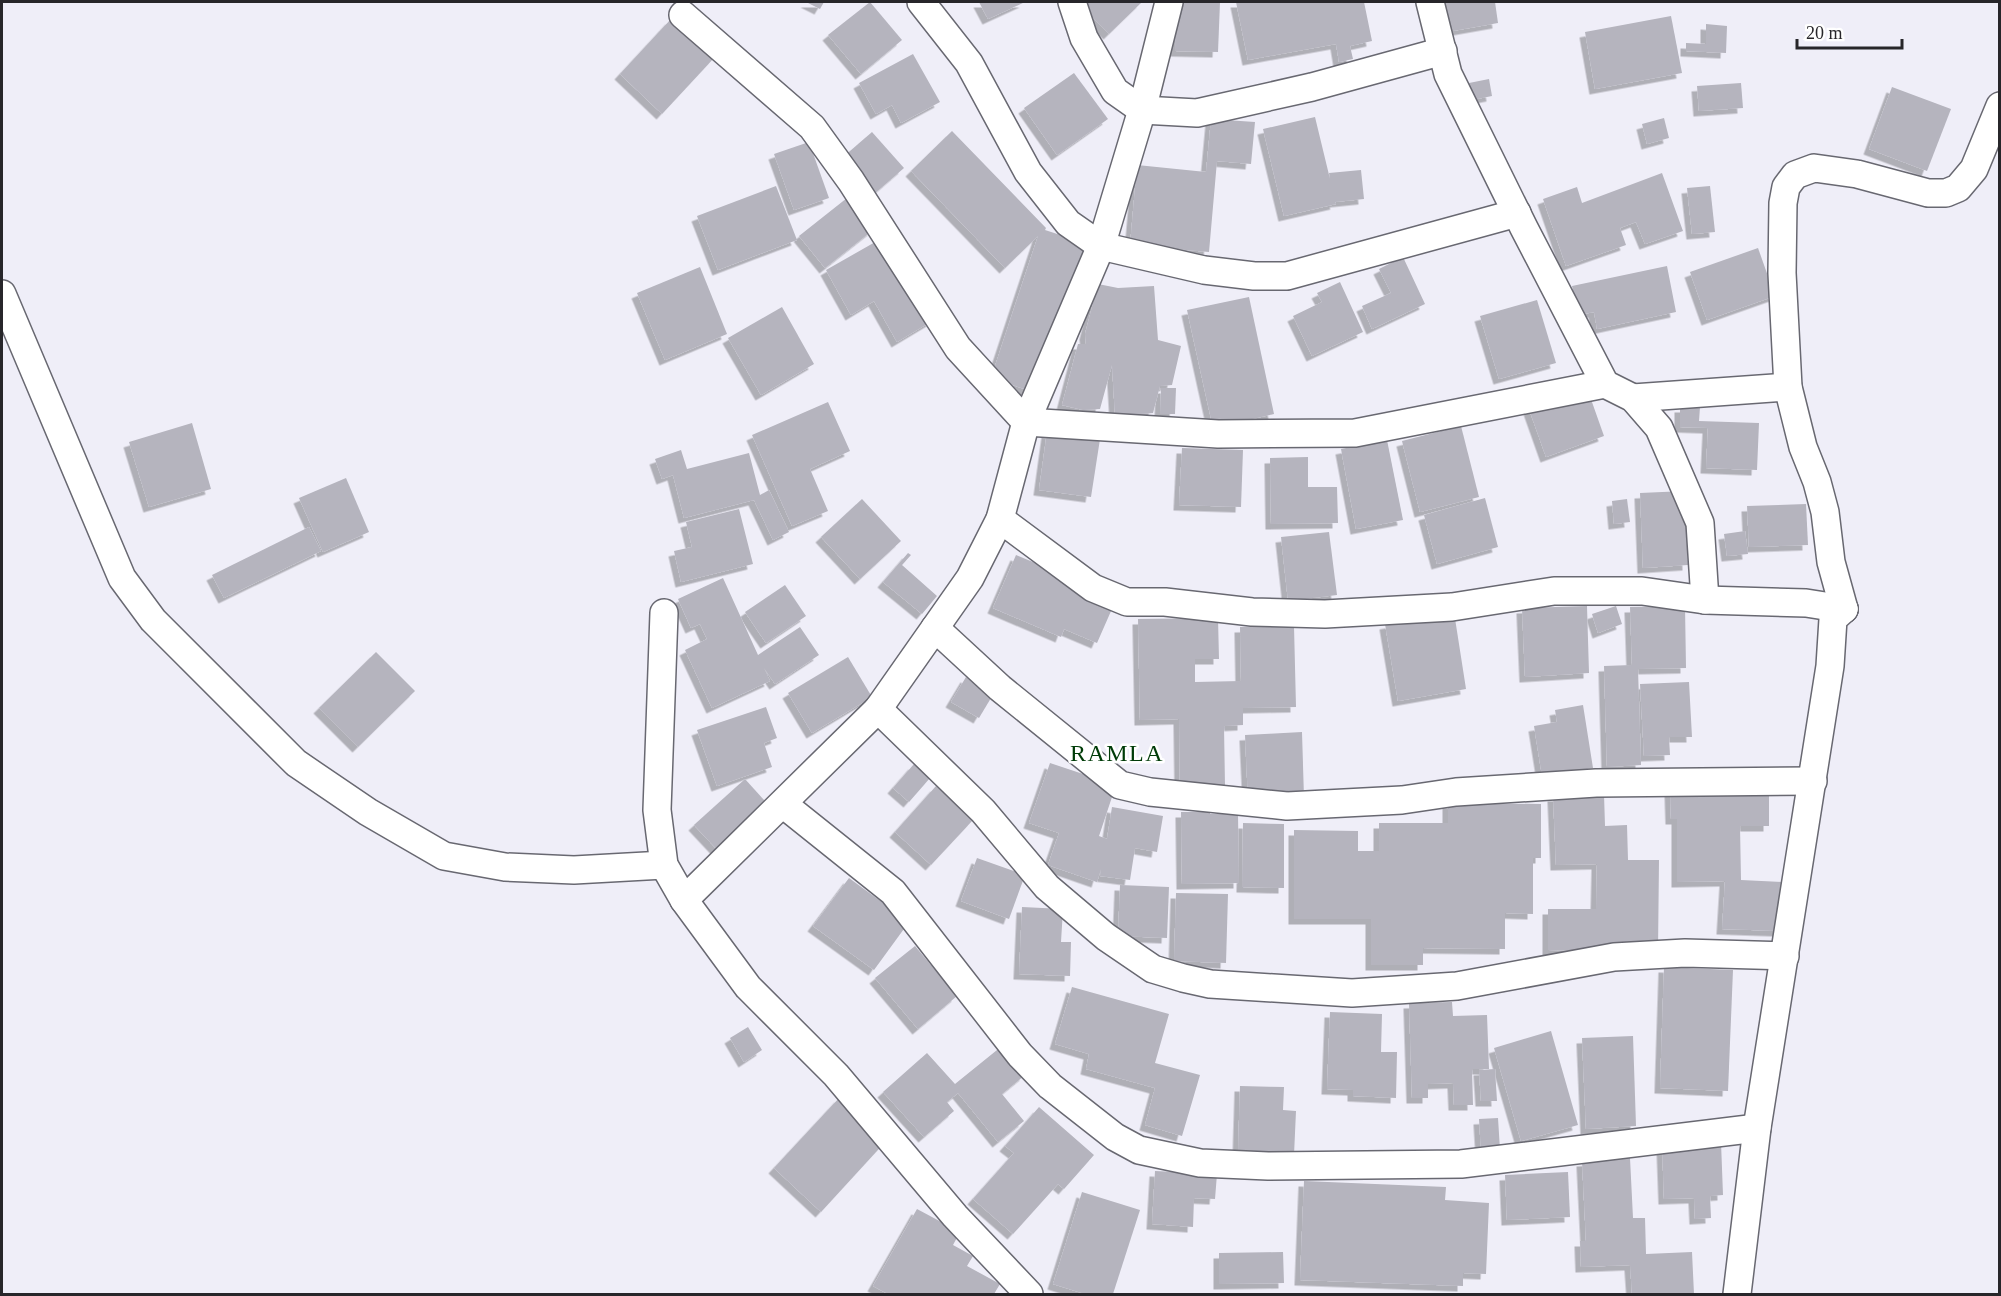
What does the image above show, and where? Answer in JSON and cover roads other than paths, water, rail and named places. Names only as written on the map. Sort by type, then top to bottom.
[{"type":"street","points":[[921,2],[969,63],[1028,172],[1068,223],[1101,246],[1204,270],[1254,276],[1287,276],[1517,213]]},
{"type":"street","points":[[1072,2],[1084,38],[1115,91],[1142,110],[1197,113],[1312,87],[1443,51]]},
{"type":"street","points":[[684,900],[878,710],[970,578],[1000,519],[1026,422],[1101,246],[1142,110],[1169,2]]},
{"type":"street","points":[[1430,2],[1448,75],[1605,384],[1633,398],[1659,428],[1700,523],[1705,600]]},
{"type":"street","points":[[683,15],[812,127],[851,181],[958,348],[1026,422],[1218,434],[1355,432],[1605,384]]},
{"type":"street","points":[[1844,609],[1831,562],[1826,512],[1803,447],[1788,387],[1782,273],[1783,203],[1786,187],[1795,175],[1814,168],[1857,174],[1928,193],[1946,194],[1958,188],[1974,169],[2000,106]]},
{"type":"street","points":[[2,294],[122,578],[153,620],[296,763],[368,812],[444,856],[505,867],[574,870],[664,865]]},
{"type":"street","points":[[1633,398],[1788,387]]},
{"type":"street","points":[[1000,519],[1093,588],[1127,602],[1165,602],[1252,612],[1324,614],[1452,607],[1554,591],[1642,591],[1705,600],[1806,603],[1844,609]]},
{"type":"street","points":[[1737,1294],[1757,1128],[1830,666],[1833,618],[1844,609]]},
{"type":"street","points":[[664,613],[657,810],[664,865],[684,900],[748,987],[836,1075],[955,1216],[1029,1294]]},
{"type":"street","points":[[935,628],[1000,688],[1120,785],[1150,792],[1287,806],[1402,800],[1456,792],[1596,783],[1813,781]]},
{"type":"street","points":[[878,710],[983,811],[1047,887],[1106,938],[1152,969],[1183,978],[1210,984],[1352,993],[1457,986],[1614,957],[1684,953],[1785,956]]},
{"type":"street","points":[[783,804],[893,892],[1020,1055],[1050,1086],[1115,1137],[1139,1150],[1200,1163],[1279,1166],[1461,1164],[1757,1128]]},
{"type":"district","name":"RAMLA","points":[[1117,753]]}]
